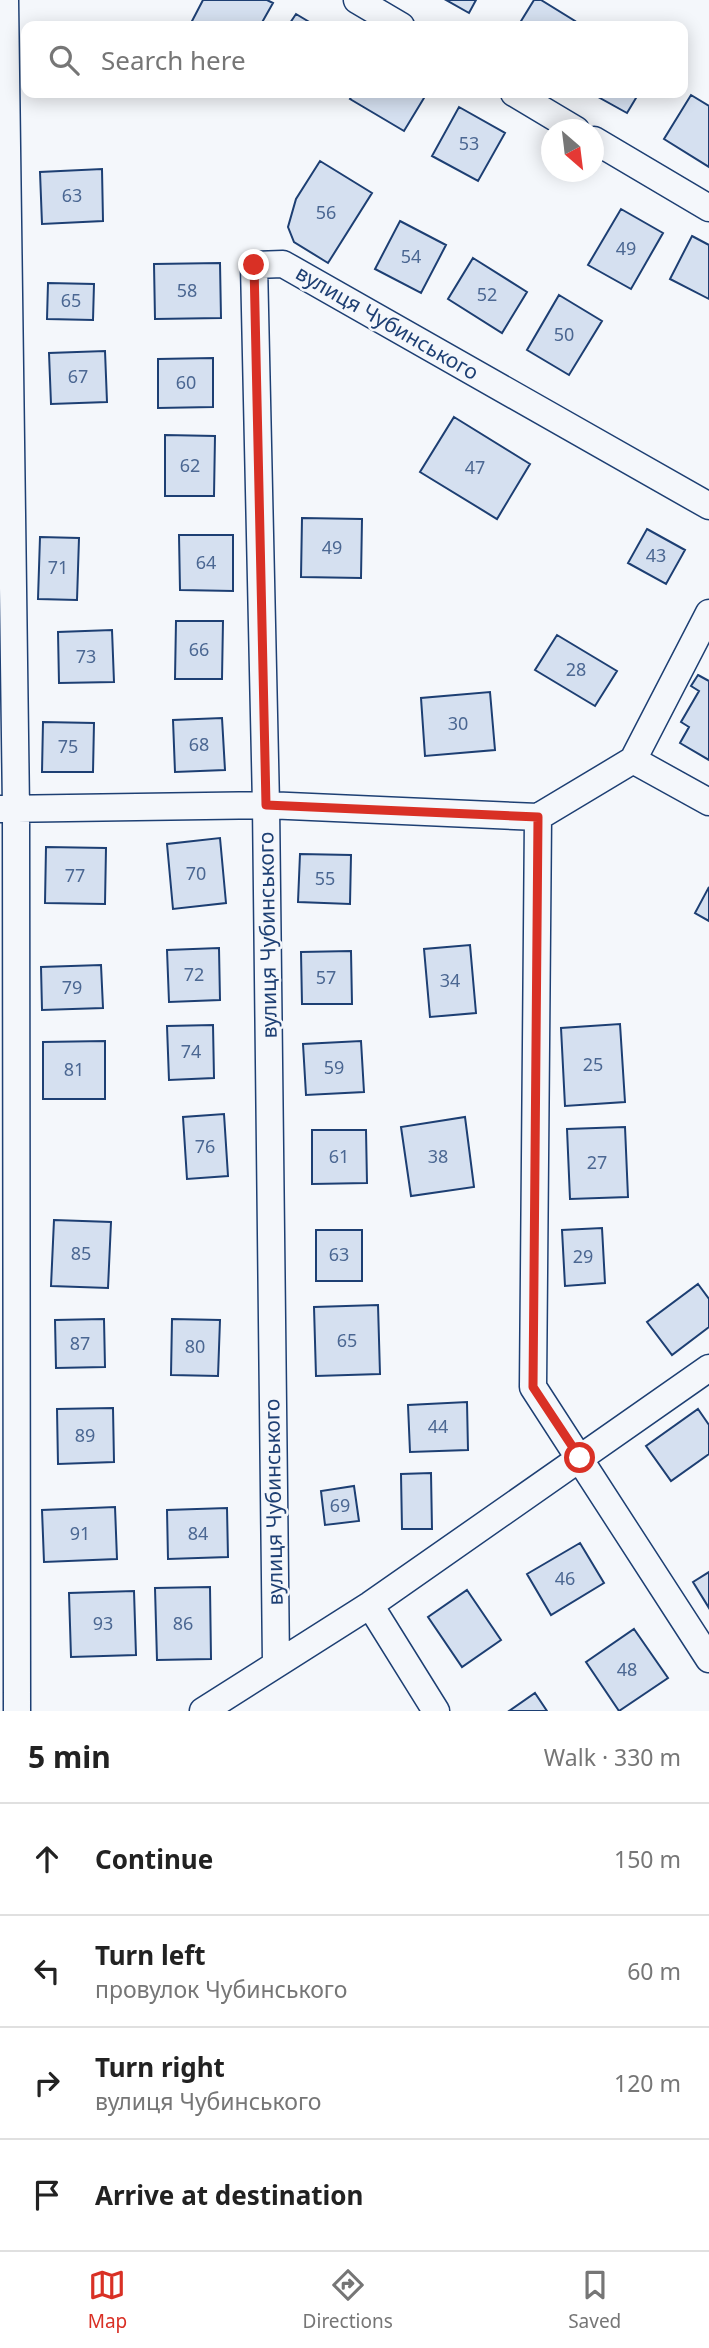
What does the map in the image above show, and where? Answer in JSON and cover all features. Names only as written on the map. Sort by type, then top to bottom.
[{"type":"street","points":[[5,0],[8,809],[17,1711]]},
{"type":"street","points":[[357,0],[393,21]]},
{"type":"street","points":[[522,98],[558,119]]},
{"type":"street","points":[[604,146],[709,208]]},
{"type":"street","name":"вулиця Чубинського","points":[[276,1663],[266,805],[254,265],[283,264],[709,506]]},
{"type":"street","points":[[8,809],[266,805],[538,817],[633,760],[709,613]]},
{"type":"street","points":[[633,760],[709,802]]},
{"type":"street","points":[[538,817],[533,1387],[709,1659]]},
{"type":"street","points":[[203,1711],[370,1605],[709,1368]]},
{"type":"street","points":[[370,1605],[436,1711]]},
{"type":"building","points":[[203,0],[267,0],[273,3],[263,21],[192,21]]},
{"type":"building","points":[[446,0],[476,0],[469,13]]},
{"type":"building","points":[[534,0],[541,0],[575,21],[521,21]]},
{"type":"building","points":[[296,14],[308,21],[291,21]]},
{"type":"building","points":[[691,95],[709,106],[709,167],[664,139]]},
{"type":"building","points":[[351,98],[424,98],[404,131]]},
{"type":"building","points":[[600,98],[636,98],[627,113]]},
{"type":"building","points":[[459,107],[505,133],[478,181],[432,156]]},
{"type":"building","points":[[320,161],[372,193],[328,263],[294,242],[288,227],[296,199]]},
{"type":"building","points":[[102,169],[103,221],[42,224],[40,172]]},
{"type":"building","points":[[621,209],[663,233],[631,289],[588,265]]},
{"type":"building","points":[[400,221],[446,245],[421,293],[375,269]]},
{"type":"building","points":[[692,236],[709,245],[709,299],[670,279]]},
{"type":"building","points":[[473,258],[527,292],[502,333],[448,299]]},
{"type":"building","points":[[220,263],[221,318],[155,319],[154,264]]},
{"type":"building","points":[[48,283],[94,284],[93,320],[47,319]]},
{"type":"building","points":[[559,295],[602,321],[569,375],[527,350]]},
{"type":"building","points":[[105,351],[107,402],[51,404],[49,353]]},
{"type":"building","points":[[213,358],[213,407],[158,408],[158,359]]},
{"type":"building","points":[[454,417],[530,464],[497,519],[420,472]]},
{"type":"building","points":[[165,435],[215,436],[214,496],[165,496]]},
{"type":"building","points":[[302,518],[362,519],[361,578],[301,577]]},
{"type":"building","points":[[647,529],[685,550],[666,584],[628,563]]},
{"type":"building","points":[[179,535],[233,535],[233,591],[180,590]]},
{"type":"building","points":[[40,537],[79,538],[77,600],[38,599]]},
{"type":"building","points":[[176,621],[223,621],[222,679],[175,679]]},
{"type":"building","points":[[112,630],[114,682],[59,683],[58,632]]},
{"type":"building","points":[[557,635],[617,671],[595,706],[535,670]]},
{"type":"building","points":[[698,675],[709,681],[709,760],[680,743],[689,727],[681,722],[699,691],[691,686]]},
{"type":"building","points":[[490,692],[495,750],[425,756],[421,698]]},
{"type":"building","points":[[222,718],[225,770],[175,772],[173,720]]},
{"type":"building","points":[[43,722],[94,723],[93,772],[42,772]]},
{"type":"building","points":[[220,838],[226,903],[173,909],[167,844]]},
{"type":"building","points":[[46,847],[106,848],[105,904],[45,903]]},
{"type":"building","points":[[300,854],[351,855],[350,904],[298,902]]},
{"type":"building","points":[[709,887],[709,921],[695,913]]},
{"type":"building","points":[[470,945],[476,1013],[430,1017],[424,949]]},
{"type":"building","points":[[219,948],[220,1000],[169,1002],[167,950]]},
{"type":"building","points":[[351,951],[352,1004],[302,1004],[301,952]]},
{"type":"building","points":[[101,965],[103,1008],[42,1010],[41,967]]},
{"type":"building","points":[[620,1024],[625,1102],[565,1106],[561,1028]]},
{"type":"building","points":[[213,1025],[214,1078],[169,1080],[167,1026]]},
{"type":"building","points":[[105,1041],[105,1099],[43,1099],[43,1042]]},
{"type":"building","points":[[361,1041],[364,1092],[306,1095],[303,1044]]},
{"type":"building","points":[[224,1114],[228,1176],[187,1179],[183,1117]]},
{"type":"building","points":[[465,1117],[474,1187],[411,1196],[401,1127]]},
{"type":"building","points":[[625,1127],[628,1197],[570,1199],[567,1129]]},
{"type":"building","points":[[312,1130],[366,1130],[367,1183],[312,1184]]},
{"type":"building","points":[[54,1220],[111,1222],[108,1288],[51,1286]]},
{"type":"building","points":[[602,1228],[605,1283],[565,1286],[562,1230]]},
{"type":"building","points":[[316,1230],[362,1230],[362,1281],[316,1281]]},
{"type":"building","points":[[698,1284],[709,1299],[709,1327],[672,1355],[647,1322]]},
{"type":"building","points":[[378,1305],[380,1374],[316,1376],[314,1307]]},
{"type":"building","points":[[104,1319],[105,1367],[56,1368],[55,1320]]},
{"type":"building","points":[[172,1319],[220,1320],[218,1376],[171,1375]]},
{"type":"building","points":[[467,1402],[468,1450],[410,1452],[408,1405]]},
{"type":"building","points":[[113,1408],[114,1462],[58,1464],[57,1409]]},
{"type":"building","points":[[698,1409],[709,1425],[709,1454],[671,1481],[646,1446]]},
{"type":"building","points":[[431,1473],[432,1529],[402,1529],[401,1474]]},
{"type":"building","points":[[354,1486],[359,1521],[325,1525],[321,1491]]},
{"type":"building","points":[[115,1507],[117,1559],[44,1562],[42,1510]]},
{"type":"building","points":[[227,1508],[228,1557],[168,1559],[167,1510]]},
{"type":"building","points":[[580,1543],[604,1583],[551,1615],[527,1574]]},
{"type":"building","points":[[709,1572],[709,1608],[693,1582]]},
{"type":"building","points":[[210,1587],[211,1659],[157,1660],[155,1588]]},
{"type":"building","points":[[467,1590],[501,1640],[462,1667],[428,1617]]},
{"type":"building","points":[[134,1591],[136,1655],[71,1657],[69,1593]]},
{"type":"building","points":[[634,1629],[668,1678],[619,1711],[586,1662]]},
{"type":"building","points":[[535,1693],[547,1711],[509,1711]]},
{"type":"route","points":[[254,265],[266,805],[538,817],[533,1387],[580,1458]]}]
